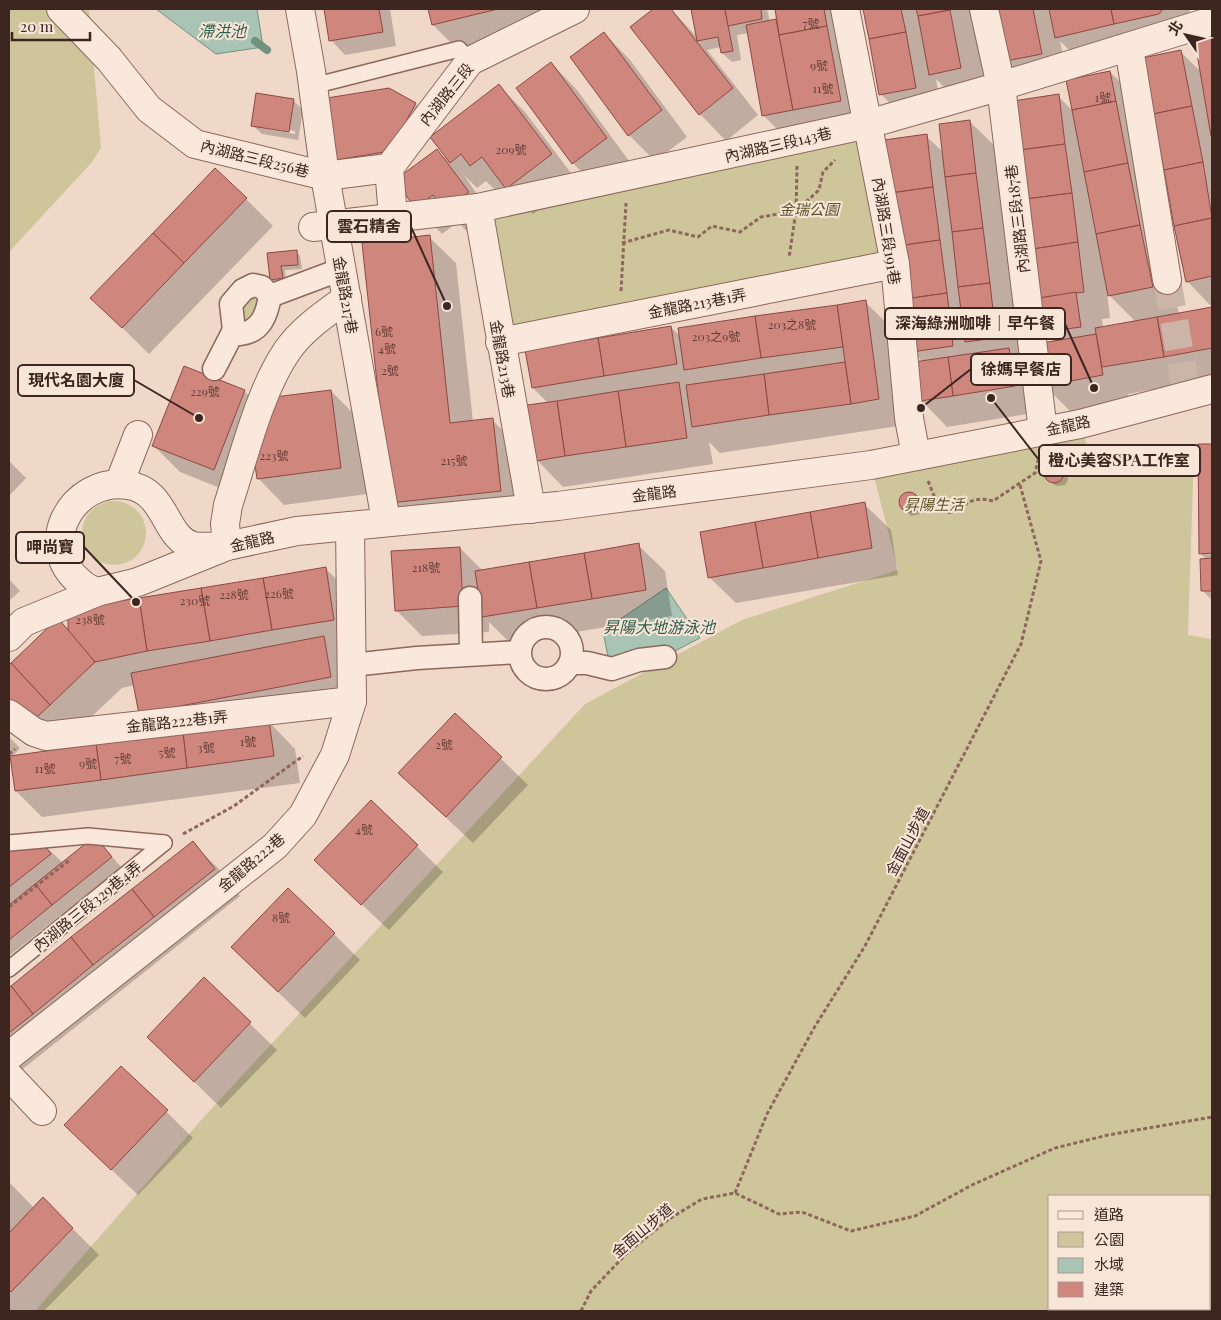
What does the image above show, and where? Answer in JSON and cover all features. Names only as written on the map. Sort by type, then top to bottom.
[{"type":"street","name":"內湖路三段256巷","points":[[61,9],[109,59],[149,109],[195,144],[325,176]]},
{"type":"street","name":"金龍路217巷","points":[[300,9],[325,176],[323,226],[342,269],[386,522]]},
{"type":"street","name":"內湖路三段","points":[[389,168],[462,50],[576,9]]},
{"type":"street","name":"內湖路三段191巷","points":[[845,9],[895,264],[909,418],[916,456]]},
{"type":"street","name":"內湖路三段187巷","points":[[984,9],[1001,86],[1035,432]]},
{"type":"street","name":"內湖路三段143巷","points":[[323,226],[393,216],[478,208],[868,124],[1129,48],[1197,19]]},
{"type":"street","points":[[1129,48],[1167,280]]},
{"type":"street","points":[[325,176],[389,168],[393,216]]},
{"type":"street","name":"金龍路213巷","points":[[478,208],[500,342],[531,509]]},
{"type":"street","name":"金龍路213巷1弄","points":[[500,342],[895,264]]},
{"type":"street","points":[[270,296],[342,269]]},
{"type":"street","points":[[214,369],[234,330],[230,304],[243,290],[253,285],[262,288],[270,296]]},
{"type":"street","points":[[234,330],[240,334],[250,333],[258,326],[265,316],[270,296]]},
{"type":"street","points":[[97,592],[81,583],[68,569],[62,552],[60,532],[66,514],[78,499],[94,488],[112,484],[131,486],[148,494],[162,507],[170,524],[181,538],[192,546],[227,546],[225,524],[228,505],[271,378],[287,350],[308,328],[347,298]]},
{"type":"street","name":"金龍路","points":[[97,592],[138,582],[227,546],[297,531],[531,509],[871,464],[1080,424],[1212,389]]},
{"type":"street","points":[[119,484],[138,435]]},
{"type":"street","name":"金龍路222巷","points":[[9,1056],[275,846],[303,815],[335,755],[352,701],[350,526]]},
{"type":"street","points":[[9,637],[24,622],[97,592]]},
{"type":"street","points":[[470,598],[471,654]]},
{"type":"street","points":[[538,628],[554,628],[567,638],[571,646],[570,663],[558,676],[540,679],[525,669],[519,652],[525,637],[531,631],[538,628]]},
{"type":"street","points":[[352,665],[471,654],[519,652]]},
{"type":"street","points":[[570,663],[588,663],[612,669],[639,660],[666,657]]},
{"type":"street","name":"金龍路222巷1弄","points":[[9,714],[34,732],[46,736],[352,701]]},
{"type":"street","points":[[9,1076],[42,1111]]},
{"type":"lane","points":[[313,86],[462,50]]},
{"type":"lane","points":[[9,843],[88,836],[164,843]]},
{"type":"lane","name":"內湖路三段329巷4弄","points":[[9,969],[164,843]]},
{"type":"path","points":[[616,319],[622,282],[622,243],[626,214],[624,178]]},
{"type":"path","points":[[622,243],[669,230],[698,237],[712,226],[740,232],[761,217],[796,211],[790,246],[788,285]]},
{"type":"path","points":[[916,456],[940,510],[952,512],[970,500],[982,498],[993,501],[1020,485],[1035,473],[1038,462],[1035,432]]},
{"type":"path","name":"金面山步道","points":[[582,1311],[591,1291],[627,1253],[669,1219],[702,1199],[734,1193],[767,1114],[814,1028],[865,946],[1020,644],[1041,561],[1020,485]]},
{"type":"path","points":[[164,843],[234,806],[295,760],[341,737]]},
{"type":"path","points":[[9,907],[71,859]]},
{"type":"path","points":[[734,1193],[779,1214],[802,1212],[851,1231],[915,1216],[972,1186],[1055,1148],[1108,1136],[1212,1117]]},
{"type":"green space","points":[[9,9],[89,9],[101,148],[92,162],[9,252]]},
{"type":"green space","name":"金瑞公園","points":[[868,124],[895,264],[500,342],[478,208]]},
{"type":"green space","points":[[260,291],[259,315],[240,325],[235,308]]},
{"type":"green space","name":"昇陽生活","points":[[1080,424],[1093,464],[1194,452],[1188,635],[1212,639],[1212,1311],[35,1311],[203,1118],[585,704],[742,620],[898,570],[871,465]]},
{"type":"green space","points":[[114,501],[132,507],[140,515],[146,533],[140,551],[132,559],[114,565],[96,559],[88,551],[82,533],[88,515],[96,507]]},
{"type":"water","name":"滯洪池","points":[[156,9],[257,9],[263,47],[216,54]]},
{"type":"water","name":"昇陽大地游泳池","points":[[666,588],[700,638],[671,653],[609,662],[603,631]]},
{"type":"building","points":[[324,9],[379,9],[383,32],[329,41]]},
{"type":"building","points":[[428,9],[498,9],[432,25]]},
{"type":"building","points":[[653,9],[671,9],[733,88],[699,115],[630,27]]},
{"type":"building","points":[[691,9],[725,9],[733,51],[721,53],[718,37],[697,41]]},
{"type":"building","points":[[725,9],[761,9],[762,19],[728,26]]},
{"type":"building","points":[[775,9],[824,9],[827,26],[779,35]]},
{"type":"building","points":[[863,9],[901,9],[906,32],[869,39]]},
{"type":"building","points":[[916,9],[950,9],[950,10],[918,16]]},
{"type":"building","points":[[991,9],[1033,9],[1042,54],[1001,62]]},
{"type":"building","points":[[1049,9],[1111,9],[1114,24],[1055,38]]},
{"type":"building","points":[[1111,9],[1163,9],[1159,14],[1114,24]]},
{"type":"building","points":[[950,10],[961,68],[929,75],[918,16]]},
{"type":"building","points":[[776,19],[793,110],[762,116],[746,25]]},
{"type":"building","points":[[827,26],[841,101],[793,110],[779,35]]},
{"type":"building","points":[[604,32],[662,110],[628,136],[570,57]]},
{"type":"building","points":[[906,32],[916,88],[879,95],[869,39]]},
{"type":"building","points":[[1212,33],[1212,136],[1211,136],[1194,36]]},
{"type":"building","points":[[1181,50],[1192,106],[1153,114],[1142,58]]},
{"type":"building","points":[[551,62],[607,138],[572,164],[516,88]]},
{"type":"building","points":[[1110,71],[1116,101],[1072,110],[1066,80]]},
{"type":"building","points":[[499,84],[552,154],[506,189],[482,157],[470,166],[461,154],[450,163],[430,137]]},
{"type":"building","points":[[389,88],[416,103],[390,151],[336,160],[327,98]]},
{"type":"building","points":[[256,93],[294,99],[289,132],[251,126]]},
{"type":"building","points":[[1059,94],[1065,144],[1020,150],[1013,101]]},
{"type":"building","points":[[1116,101],[1128,163],[1084,172],[1072,110]]},
{"type":"building","points":[[1192,106],[1203,162],[1164,170],[1153,114]]},
{"type":"building","points":[[970,120],[976,173],[945,177],[939,124]]},
{"type":"building","points":[[927,134],[933,187],[891,193],[884,140]]},
{"type":"building","points":[[1065,144],[1072,193],[1026,199],[1020,150]]},
{"type":"building","points":[[437,149],[469,192],[444,210],[433,195],[415,208],[395,180]]},
{"type":"building","points":[[1203,162],[1212,218],[1174,226],[1164,170]]},
{"type":"building","points":[[1128,163],[1140,225],[1096,234],[1084,172]]},
{"type":"building","points":[[215,168],[247,198],[184,263],[153,233]]},
{"type":"building","points":[[976,173],[983,228],[952,232],[945,177]]},
{"type":"building","points":[[933,187],[940,240],[898,246],[891,193]]},
{"type":"building","points":[[1072,193],[1078,242],[1033,249],[1026,199]]},
{"type":"building","points":[[1212,218],[1212,276],[1186,282],[1174,226]]},
{"type":"building","points":[[1140,225],[1153,287],[1108,296],[1096,234]]},
{"type":"building","points":[[983,228],[990,283],[958,287],[952,232]]},
{"type":"building","points":[[153,233],[184,263],[122,328],[90,298]]},
{"type":"building","points":[[430,235],[450,423],[493,418],[501,491],[390,503],[362,243]]},
{"type":"building","points":[[940,240],[947,293],[905,299],[898,246]]},
{"type":"building","points":[[1078,242],[1084,292],[1039,298],[1033,249]]},
{"type":"building","points":[[297,250],[298,265],[281,266],[283,278],[270,280],[267,253]]},
{"type":"building","points":[[990,283],[996,338],[965,342],[958,287]]},
{"type":"building","points":[[1076,292],[1081,327],[1043,332],[1039,298]]},
{"type":"building","points":[[947,293],[953,346],[911,352],[905,299]]},
{"type":"building","points":[[866,300],[879,399],[851,404],[837,305]]},
{"type":"building","points":[[837,305],[843,347],[761,358],[755,316]]},
{"type":"building","points":[[1212,307],[1212,348],[1164,357],[1157,317]]},
{"type":"building","points":[[755,316],[761,358],[684,370],[678,328]]},
{"type":"building","points":[[1157,317],[1164,357],[1102,367],[1095,328]]},
{"type":"building","points":[[671,326],[677,364],[604,376],[598,338]]},
{"type":"building","points":[[1096,334],[1103,375],[1043,386],[1036,344]]},
{"type":"building","points":[[598,338],[604,376],[532,388],[525,350]]},
{"type":"building","points":[[1009,348],[1015,386],[953,396],[948,357]]},
{"type":"building","points":[[948,357],[953,396],[920,401],[914,362]]},
{"type":"building","points":[[845,362],[851,404],[769,415],[764,374]]},
{"type":"building","points":[[184,366],[245,390],[214,470],[152,446]]},
{"type":"building","points":[[764,374],[769,415],[692,427],[686,385]]},
{"type":"building","points":[[679,382],[687,438],[626,447],[618,391]]},
{"type":"building","points":[[331,390],[341,468],[257,479],[250,428],[258,399]]},
{"type":"building","points":[[618,391],[626,447],[565,456],[557,401]]},
{"type":"building","points":[[557,401],[565,456],[536,461],[527,405]]},
{"type":"building","points":[[1198,444],[1212,444],[1212,553],[1199,554]]},
{"type":"building","points":[[1054,463],[1061,466],[1064,473],[1061,480],[1054,483],[1047,480],[1044,473],[1047,466]]},
{"type":"building","points":[[909,492],[916,495],[919,502],[916,509],[909,512],[902,509],[899,502],[902,495]]},
{"type":"building","points":[[865,502],[872,548],[818,558],[810,512]]},
{"type":"building","points":[[810,512],[818,558],[763,568],[755,522]]},
{"type":"building","points":[[755,522],[763,568],[708,578],[700,532]]},
{"type":"building","points":[[639,543],[646,590],[592,599],[584,553]]},
{"type":"building","points":[[460,547],[463,606],[395,611],[391,551]]},
{"type":"building","points":[[584,553],[592,599],[537,608],[529,562]]},
{"type":"building","points":[[1212,558],[1212,591],[1201,591],[1200,559]]},
{"type":"building","points":[[529,562],[537,608],[482,617],[475,571]]},
{"type":"building","points":[[326,567],[334,620],[272,630],[263,578]]},
{"type":"building","points":[[263,578],[272,630],[210,641],[201,588]]},
{"type":"building","points":[[201,588],[210,641],[147,651],[139,598]]},
{"type":"building","points":[[139,598],[147,651],[95,662],[68,631],[68,609]]},
{"type":"building","points":[[58,618],[95,662],[50,705],[11,663]]},
{"type":"building","points":[[324,636],[331,677],[139,714],[131,673]]},
{"type":"building","points":[[11,663],[50,705],[27,726],[9,707],[9,665]]},
{"type":"building","points":[[455,713],[502,757],[446,817],[398,773]]},
{"type":"building","points":[[269,721],[274,756],[187,768],[183,733]]},
{"type":"building","points":[[183,733],[187,768],[101,780],[96,744]]},
{"type":"building","points":[[96,744],[101,780],[15,791],[10,756]]},
{"type":"building","points":[[371,800],[418,845],[361,905],[314,860]]},
{"type":"building","points":[[95,836],[112,857],[52,905],[35,884]]},
{"type":"building","points":[[38,837],[51,854],[9,887],[9,845]]},
{"type":"building","points":[[193,841],[215,869],[154,917],[132,889]]},
{"type":"building","points":[[35,884],[52,905],[9,940],[9,905]]},
{"type":"building","points":[[288,888],[335,933],[278,992],[231,947]]},
{"type":"building","points":[[132,889],[154,917],[93,965],[71,937]]},
{"type":"building","points":[[71,937],[93,965],[33,1014],[11,986]]},
{"type":"building","points":[[204,977],[251,1022],[194,1082],[147,1037]]},
{"type":"building","points":[[11,986],[33,1014],[9,1033],[9,987]]},
{"type":"building","points":[[121,1066],[168,1110],[111,1170],[64,1125]]},
{"type":"building","points":[[43,1197],[73,1228],[11,1292],[9,1290],[9,1233]]},
{"type":"waterway","points":[[255,41],[267,50]]},
{"type":"tunnel","points":[[1167,280],[1187,395]]},
{"type":"place","name":"雲石精舍","points":[[447,306]]},
{"type":"place","name":"深海綠洲咖啡｜早午餐","points":[[1094,388]]},
{"type":"place","name":"橙心美容SPA工作室","points":[[991,398]]},
{"type":"place","name":"徐媽早餐店","points":[[921,408]]},
{"type":"place","name":"現代名園大廈","points":[[199,418]]},
{"type":"place","name":"呷尚寶","points":[[136,602]]}]
